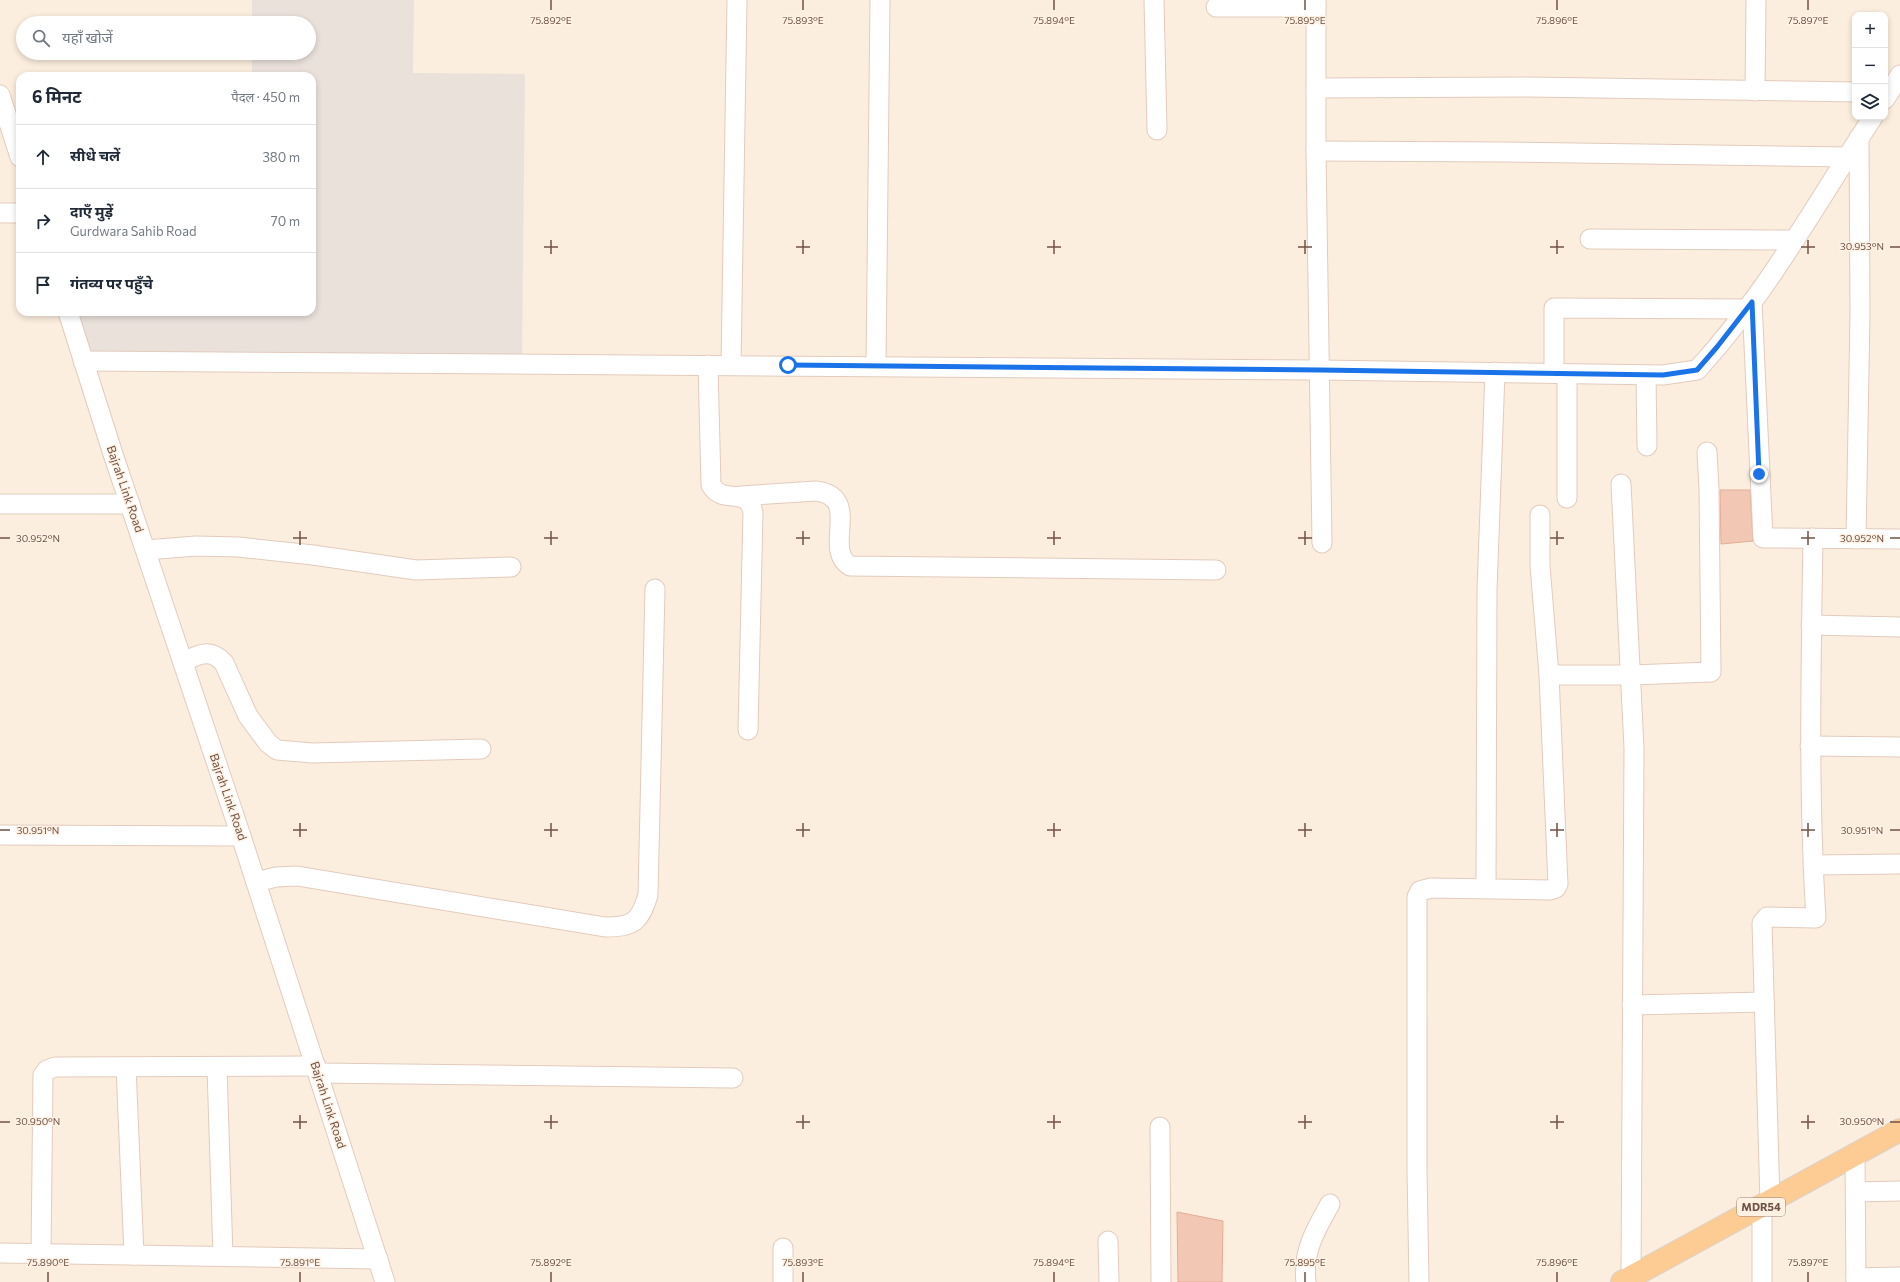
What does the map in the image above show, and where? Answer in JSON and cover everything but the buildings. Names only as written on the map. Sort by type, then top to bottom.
[{"type":"main road","name":"MDR54","points":[[1627,1280],[1900,1130]]},
{"type":"street","points":[[731,365],[737,0]]},
{"type":"street","points":[[876,366],[880,0]]},
{"type":"street","points":[[1154,0],[1157,130]]},
{"type":"street","points":[[1755,91],[1756,0]]},
{"type":"street","points":[[1216,7],[1316,3],[1316,151],[1322,543]]},
{"type":"street","points":[[1888,92],[1900,75]]},
{"type":"street","points":[[1316,88],[1529,87],[1852,92]]},
{"type":"street","points":[[0,96],[16,145]]},
{"type":"street","points":[[83,361],[876,366],[1663,375],[1697,370],[1717,347],[1749,306],[1795,240],[1871,120]]},
{"type":"street","points":[[1856,539],[1860,313],[1859,138]]},
{"type":"street","points":[[1316,151],[1847,157]]},
{"type":"street","points":[[0,213],[16,213]]},
{"type":"street","points":[[1590,238],[1795,240]]},
{"type":"street","points":[[1749,306],[1763,538],[1900,539]]},
{"type":"street","points":[[1567,498],[1560,374],[1554,308],[1749,306]]},
{"type":"street","name":"Bajrah Link Road","points":[[69,316],[130,504],[241,836],[385,1282]]},
{"type":"street","points":[[708,365],[711,485],[714,491],[720,494],[741,496],[816,491],[825,492],[834,496],[838,500],[840,549],[845,563],[850,566],[1216,570]]},
{"type":"street","points":[[1486,888],[1487,590],[1495,372]]},
{"type":"street","points":[[1646,375],[1646,446]]},
{"type":"street","points":[[1549,675],[1631,675],[1711,672],[1709,489],[1707,452]]},
{"type":"street","points":[[1621,484],[1634,748],[1632,1005],[1627,1280]]},
{"type":"street","points":[[741,496],[751,505],[754,520],[748,730]]},
{"type":"street","points":[[0,504],[130,504]]},
{"type":"street","points":[[1419,1282],[1417,1171],[1417,897],[1420,891],[1431,888],[1550,890],[1556,888],[1558,884],[1549,675],[1540,566],[1540,515]]},
{"type":"street","points":[[1762,1282],[1766,1204],[1762,923],[1767,917],[1816,918],[1810,746],[1813,538]]},
{"type":"street","points":[[146,550],[196,546],[238,547],[313,555],[416,570],[511,567]]},
{"type":"street","points":[[256,882],[276,877],[297,876],[605,927],[623,927],[633,923],[643,911],[648,895],[656,589]]},
{"type":"street","points":[[1812,625],[1900,627]]},
{"type":"street","points":[[183,662],[204,654],[218,656],[224,663],[248,716],[268,743],[277,750],[312,753],[481,749]]},
{"type":"street","points":[[1810,746],[1900,747]]},
{"type":"street","points":[[0,835],[241,836]]},
{"type":"street","points":[[1813,864],[1900,864]]},
{"type":"street","points":[[1632,1005],[1764,1002]]},
{"type":"street","points":[[41,1253],[42,1075],[47,1070],[55,1067],[216,1068],[733,1078]]},
{"type":"street","points":[[126,1067],[134,1255]]},
{"type":"street","points":[[216,1068],[223,1256]]},
{"type":"street","points":[[1160,1127],[1161,1282]]},
{"type":"street","points":[[1855,1155],[1856,1280],[1900,1277]]},
{"type":"street","points":[[1856,1192],[1900,1191]]},
{"type":"street","points":[[1306,1282],[1306,1259],[1310,1241],[1330,1204]]},
{"type":"street","points":[[1108,1241],[1109,1282]]},
{"type":"street","points":[[783,1248],[783,1282]]},
{"type":"street","points":[[0,1253],[378,1259]]},
{"type":"shaded area","points":[[252,0],[414,0],[413,73],[525,74],[522,360],[92,357],[79,316],[316,316],[316,72],[252,72],[252,60],[316,60],[316,16],[252,16]]},
{"type":"route","points":[[788,365],[1663,375],[1697,370],[1752,302],[1759,474]]}]
